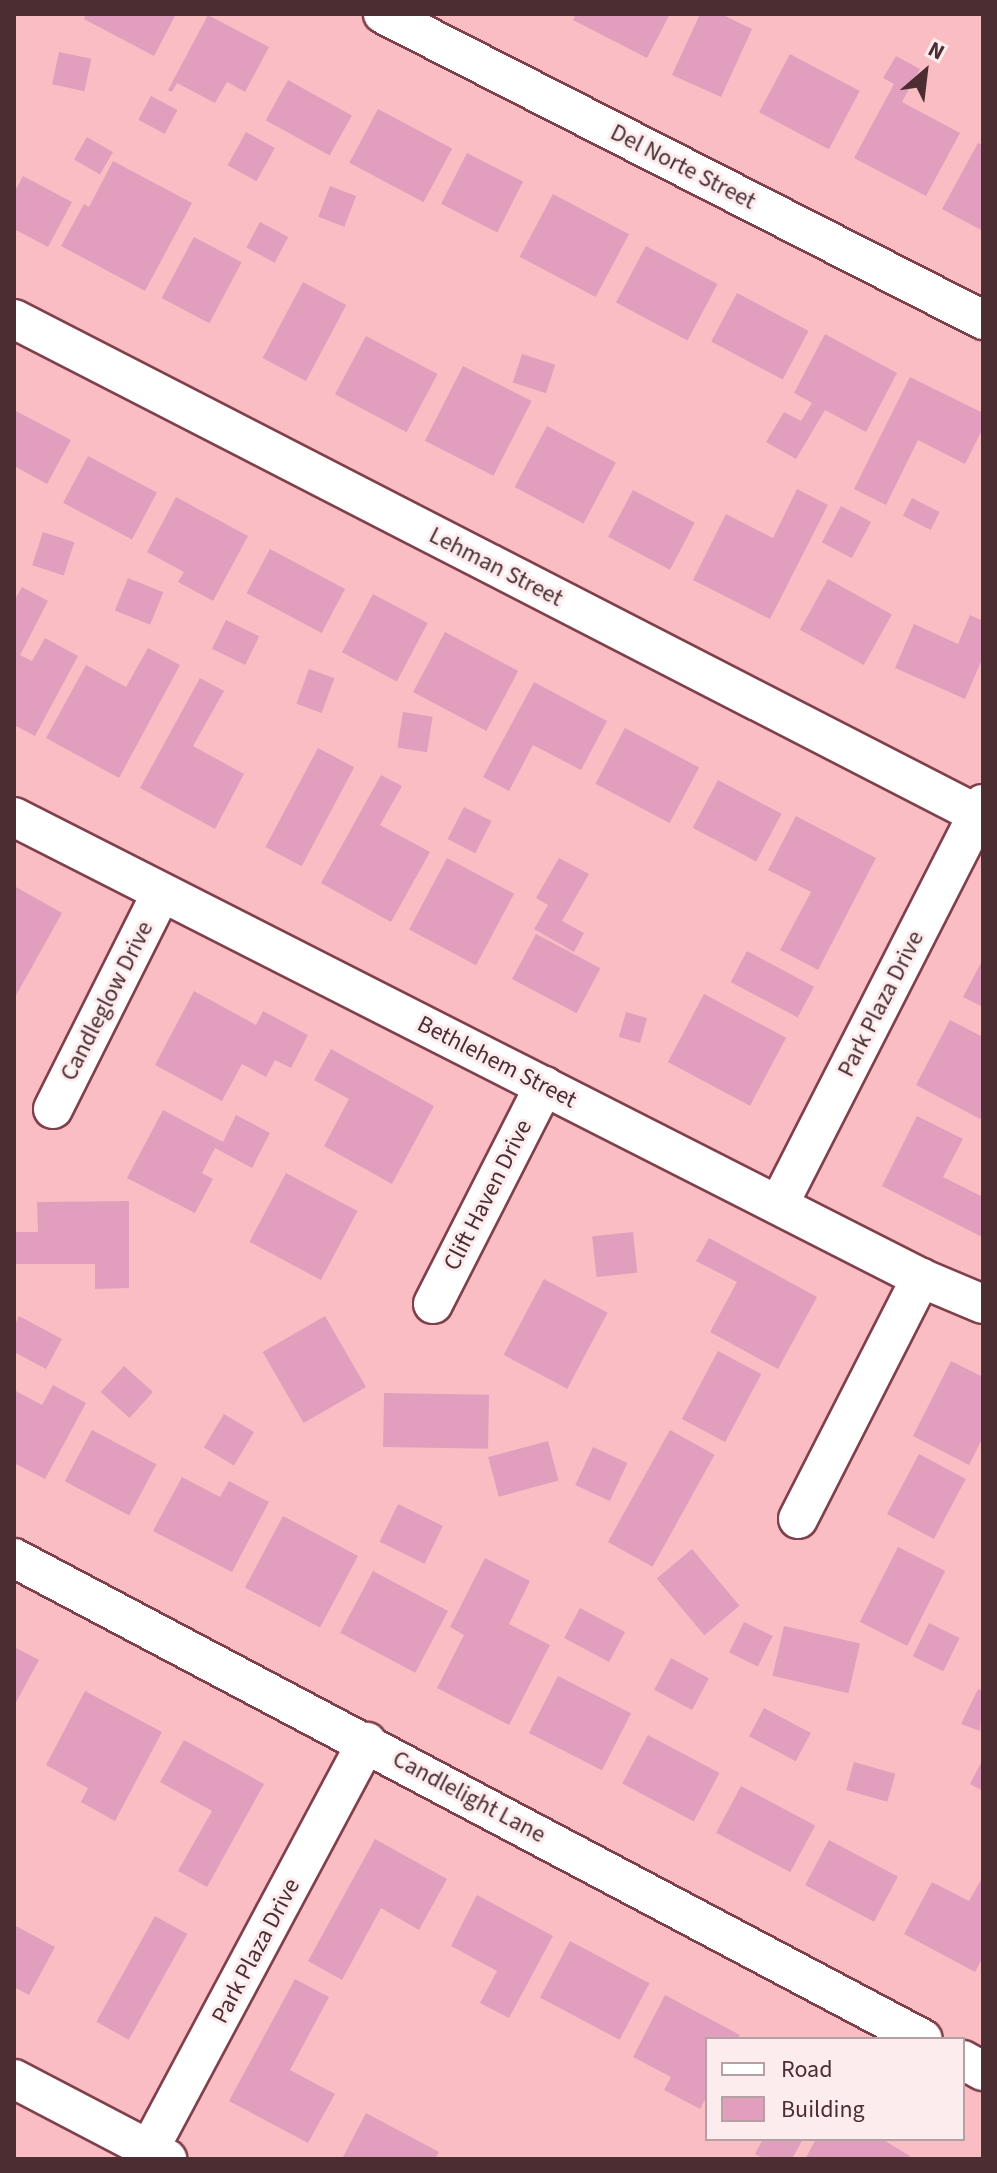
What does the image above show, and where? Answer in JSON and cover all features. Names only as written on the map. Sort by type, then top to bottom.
[{"type":"street","name":"Del Norte Street","points":[[383,14],[983,320]]},
{"type":"street","name":"Lehman Street","points":[[14,319],[980,809]]},
{"type":"street","name":"Park Plaza Drive","points":[[779,1204],[980,809]]},
{"type":"street","name":"Bethlehem Street","points":[[14,817],[921,1278],[983,1304]]},
{"type":"street","name":"Candleglow Drive","points":[[53,1109],[161,893]]},
{"type":"street","name":"Clift Haven Drive","points":[[433,1304],[544,1086]]},
{"type":"street","points":[[798,1519],[921,1278]]},
{"type":"street","name":"Candlelight Lane","points":[[14,1558],[367,1742],[919,2037]]},
{"type":"street","name":"Park Plaza Drive","points":[[154,2156],[367,1742]]},
{"type":"street","points":[[965,2061],[983,2071]]},
{"type":"street","points":[[14,2079],[154,2156]]},
{"type":"building","points":[[86,14],[176,14],[154,56],[84,19]]},
{"type":"building","points":[[576,14],[670,14],[647,58],[573,20]]},
{"type":"building","points":[[700,14],[721,14],[752,29],[721,97],[672,75]]},
{"type":"building","points":[[208,15],[269,47],[245,92],[227,82],[215,103],[177,83],[172,92],[168,90]]},
{"type":"building","points":[[59,52],[91,59],[84,91],[52,84]]},
{"type":"building","points":[[790,54],[860,91],[829,149],[759,112]]},
{"type":"building","points":[[896,56],[920,69],[902,102],[960,133],[926,196],[854,158],[894,84],[883,78]]},
{"type":"building","points":[[288,80],[352,115],[330,156],[266,120]]},
{"type":"building","points":[[151,96],[177,110],[165,134],[138,120]]},
{"type":"building","points":[[378,109],[452,148],[424,202],[349,163]]},
{"type":"building","points":[[246,132],[275,148],[256,181],[228,165]]},
{"type":"building","points":[[87,137],[113,152],[100,175],[74,160]]},
{"type":"building","points":[[978,143],[983,145],[983,231],[942,209]]},
{"type":"building","points":[[467,153],[523,182],[497,232],[441,204]]},
{"type":"building","points":[[113,161],[192,203],[145,291],[61,246],[84,204],[89,207]]},
{"type":"building","points":[[23,176],[72,202],[48,247],[14,229],[14,193]]},
{"type":"building","points":[[330,186],[356,196],[344,227],[318,217]]},
{"type":"building","points":[[553,194],[629,234],[596,297],[520,257]]},
{"type":"building","points":[[260,222],[288,237],[275,263],[246,248]]},
{"type":"building","points":[[194,237],[242,262],[209,323],[162,298]]},
{"type":"building","points":[[646,246],[718,284],[687,341],[616,303]]},
{"type":"building","points":[[303,282],[346,305],[306,381],[263,358]]},
{"type":"building","points":[[737,293],[809,331],[783,380],[711,342]]},
{"type":"building","points":[[825,334],[897,373],[866,432],[825,410],[796,459],[766,442],[784,412],[801,421],[812,403],[794,393]]},
{"type":"building","points":[[366,336],[438,374],[407,432],[335,394]]},
{"type":"building","points":[[522,354],[555,365],[546,393],[513,383]]},
{"type":"building","points":[[463,366],[532,401],[493,476],[425,441]]},
{"type":"building","points":[[910,377],[983,413],[983,428],[965,464],[918,440],[886,505],[854,489]]},
{"type":"building","points":[[14,410],[71,440],[47,484],[14,466]]},
{"type":"building","points":[[547,426],[616,463],[583,524],[515,487]]},
{"type":"building","points":[[88,456],[157,493],[132,539],[63,503]]},
{"type":"building","points":[[797,489],[828,505],[770,619],[693,580],[726,514],[773,538]]},
{"type":"building","points":[[633,490],[695,523],[670,570],[608,537]]},
{"type":"building","points":[[176,497],[248,536],[213,601],[178,582],[184,572],[147,552]]},
{"type":"building","points":[[912,498],[940,512],[931,530],[903,516]]},
{"type":"building","points":[[841,506],[871,522],[852,558],[822,542]]},
{"type":"building","points":[[43,532],[74,542],[64,575],[32,565]]},
{"type":"building","points":[[270,549],[345,589],[322,633],[247,593]]},
{"type":"building","points":[[128,578],[163,592],[150,625],[115,610]]},
{"type":"building","points":[[828,579],[892,614],[864,665],[800,630]]},
{"type":"building","points":[[22,587],[48,601],[20,655],[32,661],[45,638],[78,656],[35,736],[14,725],[14,601]]},
{"type":"building","points":[[373,594],[428,623],[397,681],[342,652]]},
{"type":"building","points":[[970,615],[983,621],[983,657],[965,699],[895,668],[914,624],[958,644]]},
{"type":"building","points":[[226,620],[259,636],[245,665],[212,649]]},
{"type":"building","points":[[445,632],[518,671],[486,731],[413,692]]},
{"type":"building","points":[[148,648],[180,665],[119,778],[46,738],[86,665],[126,687]]},
{"type":"building","points":[[309,669],[334,678],[322,713],[296,704]]},
{"type":"building","points":[[200,678],[224,691],[193,746],[244,774],[215,829],[140,788]]},
{"type":"building","points":[[534,682],[607,721],[581,770],[533,745],[509,791],[483,777]]},
{"type":"building","points":[[403,712],[433,717],[427,752],[397,748]]},
{"type":"building","points":[[625,728],[699,767],[670,823],[595,784]]},
{"type":"building","points":[[318,748],[354,767],[302,866],[265,847]]},
{"type":"building","points":[[381,775],[402,786],[380,825],[430,852],[391,922],[321,883]]},
{"type":"building","points":[[718,780],[782,814],[756,861],[693,828]]},
{"type":"building","points":[[464,807],[492,821],[475,853],[448,839]]},
{"type":"building","points":[[796,816],[876,858],[818,970],[780,950],[811,892],[768,870]]},
{"type":"building","points":[[447,858],[514,894],[476,965],[409,930]]},
{"type":"building","points":[[559,858],[589,874],[562,921],[584,933],[574,952],[534,929],[548,905],[536,898]]},
{"type":"building","points":[[14,886],[62,913],[14,999]]},
{"type":"building","points":[[536,934],[600,968],[577,1013],[512,979]]},
{"type":"building","points":[[747,951],[814,987],[798,1018],[731,982]]},
{"type":"building","points":[[983,959],[983,1007],[963,997]]},
{"type":"building","points":[[194,991],[256,1025],[263,1011],[308,1035],[291,1068],[275,1060],[266,1077],[242,1064],[222,1101],[155,1065]]},
{"type":"building","points":[[704,994],[786,1038],[750,1106],[668,1062]]},
{"type":"building","points":[[626,1012],[647,1018],[640,1043],[619,1037]]},
{"type":"building","points":[[950,1020],[983,1037],[983,1113],[980,1119],[916,1085]]},
{"type":"building","points":[[331,1049],[434,1106],[392,1184],[324,1146],[349,1099],[314,1080]]},
{"type":"building","points":[[163,1110],[223,1142],[236,1115],[270,1133],[252,1168],[215,1148],[202,1173],[213,1179],[195,1213],[127,1178]]},
{"type":"building","points":[[917,1116],[963,1139],[943,1177],[983,1197],[982,1237],[882,1186]]},
{"type":"building","points":[[286,1173],[358,1211],[321,1280],[249,1242]]},
{"type":"building","points":[[129,1201],[129,1288],[95,1289],[95,1264],[14,1264],[14,1232],[38,1232],[37,1202]]},
{"type":"building","points":[[633,1232],[637,1273],[597,1277],[592,1236]]},
{"type":"building","points":[[709,1238],[817,1297],[778,1369],[710,1332],[737,1282],[696,1261]]},
{"type":"building","points":[[544,1279],[608,1313],[567,1389],[504,1355]]},
{"type":"building","points":[[19,1316],[62,1339],[46,1369],[14,1352],[14,1326]]},
{"type":"building","points":[[325,1316],[366,1387],[304,1423],[263,1352]]},
{"type":"building","points":[[718,1351],[761,1374],[725,1442],[682,1419]]},
{"type":"building","points":[[951,1361],[983,1377],[983,1437],[969,1465],[913,1436]]},
{"type":"building","points":[[124,1366],[153,1392],[130,1418],[101,1392]]},
{"type":"building","points":[[53,1385],[86,1403],[45,1479],[14,1463],[14,1390],[42,1405]]},
{"type":"building","points":[[384,1393],[489,1395],[488,1449],[383,1447]]},
{"type":"building","points":[[224,1414],[254,1432],[234,1465],[204,1447]]},
{"type":"building","points":[[92,1430],[156,1464],[129,1515],[65,1481]]},
{"type":"building","points":[[670,1430],[715,1455],[653,1567],[608,1542]]},
{"type":"building","points":[[548,1441],[559,1481],[499,1497],[488,1457]]},
{"type":"building","points":[[593,1447],[627,1463],[610,1501],[575,1485]]},
{"type":"building","points":[[919,1454],[966,1479],[934,1539],[887,1514]]},
{"type":"building","points":[[182,1477],[220,1497],[229,1481],[269,1502],[232,1572],[153,1531]]},
{"type":"building","points":[[398,1504],[443,1526],[425,1564],[380,1542]]},
{"type":"building","points":[[283,1516],[358,1556],[320,1627],[245,1588]]},
{"type":"building","points":[[898,1547],[945,1571],[907,1646],[860,1622]]},
{"type":"building","points":[[692,1549],[740,1606],[704,1635],[657,1579]]},
{"type":"building","points":[[485,1558],[530,1581],[509,1624],[550,1645],[509,1725],[437,1688],[464,1635],[450,1627]]},
{"type":"building","points":[[373,1571],[448,1611],[415,1673],[340,1633]]},
{"type":"building","points":[[580,1608],[625,1632],[609,1662],[564,1638]]},
{"type":"building","points":[[744,1622],[773,1636],[758,1667],[729,1653]]},
{"type":"building","points":[[929,1623],[960,1638],[943,1671],[913,1656]]},
{"type":"building","points":[[784,1626],[860,1644],[849,1693],[773,1676]]},
{"type":"building","points":[[14,1647],[39,1660],[14,1706]]},
{"type":"building","points":[[671,1658],[709,1678],[692,1710],[654,1690]]},
{"type":"building","points":[[558,1676],[631,1713],[602,1770],[529,1733]]},
{"type":"building","points":[[978,1689],[983,1691],[980,1731],[961,1724]]},
{"type":"building","points":[[85,1691],[162,1732],[115,1821],[81,1802],[88,1788],[46,1765]]},
{"type":"building","points":[[764,1708],[811,1733],[796,1761],[749,1736]]},
{"type":"building","points":[[648,1735],[720,1773],[694,1822],[622,1784]]},
{"type":"building","points":[[184,1740],[264,1784],[207,1887],[178,1871],[212,1811],[160,1782]]},
{"type":"building","points":[[983,1759],[983,1791],[970,1784]]},
{"type":"building","points":[[854,1762],[895,1774],[887,1802],[846,1790]]},
{"type":"building","points":[[741,1786],[815,1825],[790,1872],[716,1833]]},
{"type":"building","points":[[375,1839],[447,1879],[419,1930],[381,1908],[342,1980],[308,1961]]},
{"type":"building","points":[[829,1840],[898,1877],[874,1922],[805,1885]]},
{"type":"building","points":[[983,1876],[983,1957],[975,1972],[904,1934],[932,1882],[969,1901]]},
{"type":"building","points":[[477,1895],[553,1936],[509,2018],[480,2003],[497,1971],[451,1946]]},
{"type":"building","points":[[155,1916],[187,1934],[129,2040],[96,2022]]},
{"type":"building","points":[[14,1925],[55,1947],[29,1995],[14,1987]]},
{"type":"building","points":[[570,1941],[649,1983],[619,2040],[540,1998]]},
{"type":"building","points":[[295,1979],[329,1997],[290,2070],[335,2094],[308,2143],[229,2101]]},
{"type":"building","points":[[665,1995],[740,2035],[705,2037],[705,2100],[700,2109],[664,2090],[671,2077],[633,2057]]},
{"type":"building","points":[[366,2113],[439,2152],[435,2159],[342,2159]]},
{"type":"building","points":[[762,2141],[802,2141],[792,2159],[765,2159],[755,2154]]},
{"type":"building","points":[[815,2141],[885,2141],[910,2156],[908,2159],[805,2159]]}]
